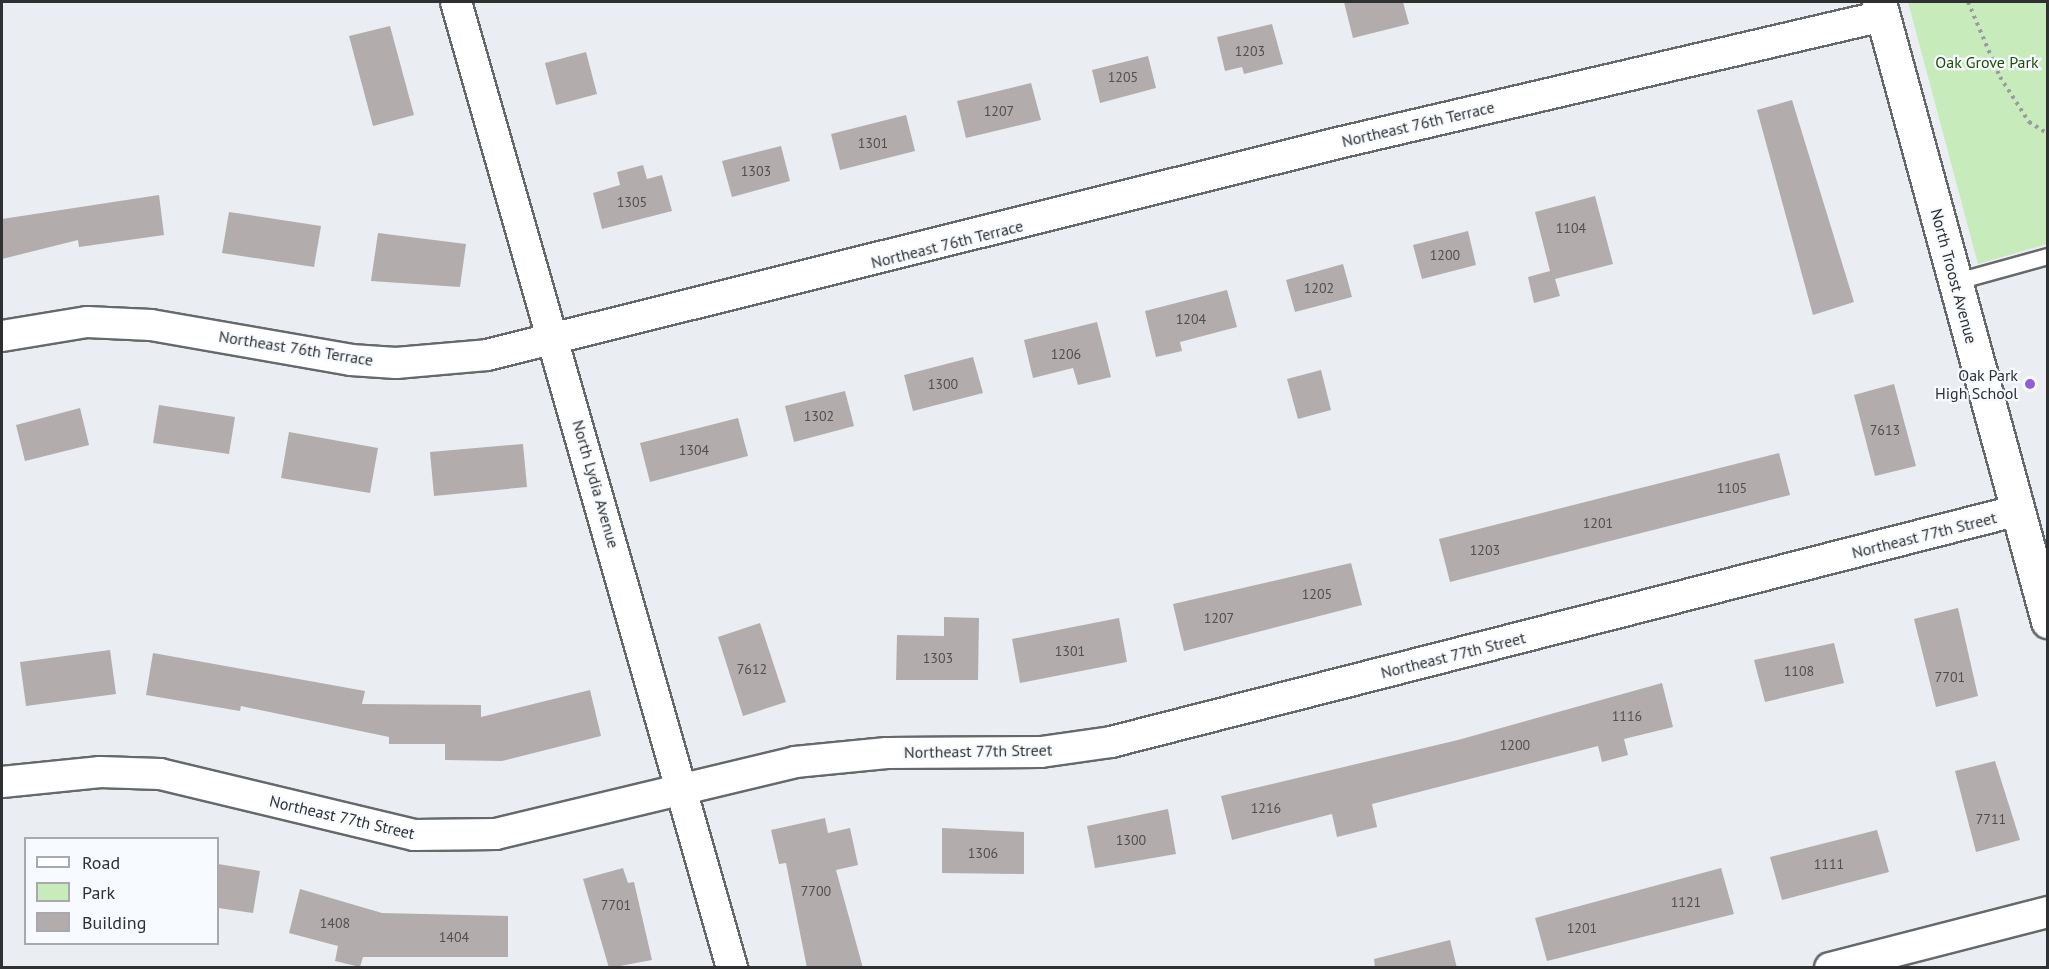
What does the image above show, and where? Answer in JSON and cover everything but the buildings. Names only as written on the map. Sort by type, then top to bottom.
[{"type":"street","name":"North Lydia Avenue","points":[[456,2],[555,339],[732,968]]},
{"type":"street","name":"Northeast 76th Terrace","points":[[2,336],[87,322],[151,325],[396,363],[487,355],[1881,9]]},
{"type":"street","name":"North Troost Avenue","points":[[1881,9],[1957,281],[2015,511],[2048,621]]},
{"type":"street","name":"Northeast 77th Street","points":[[2,782],[100,772],[160,774],[414,835],[455,838],[496,834],[682,786],[806,761],[887,753],[1041,752],[1111,742],[2015,511]]},
{"type":"street","points":[[1830,968],[2048,912]]},
{"type":"lane","points":[[1957,281],[2048,256]]},
{"type":"path","points":[[1968,2],[2000,77],[2029,122],[2048,134]]},
{"type":"green space","name":"Oak Grove Park","points":[[1908,2],[2047,2],[2047,244],[1978,264]]},
{"type":"place","name":"Oak Park High School","points":[[2030,384]]}]
